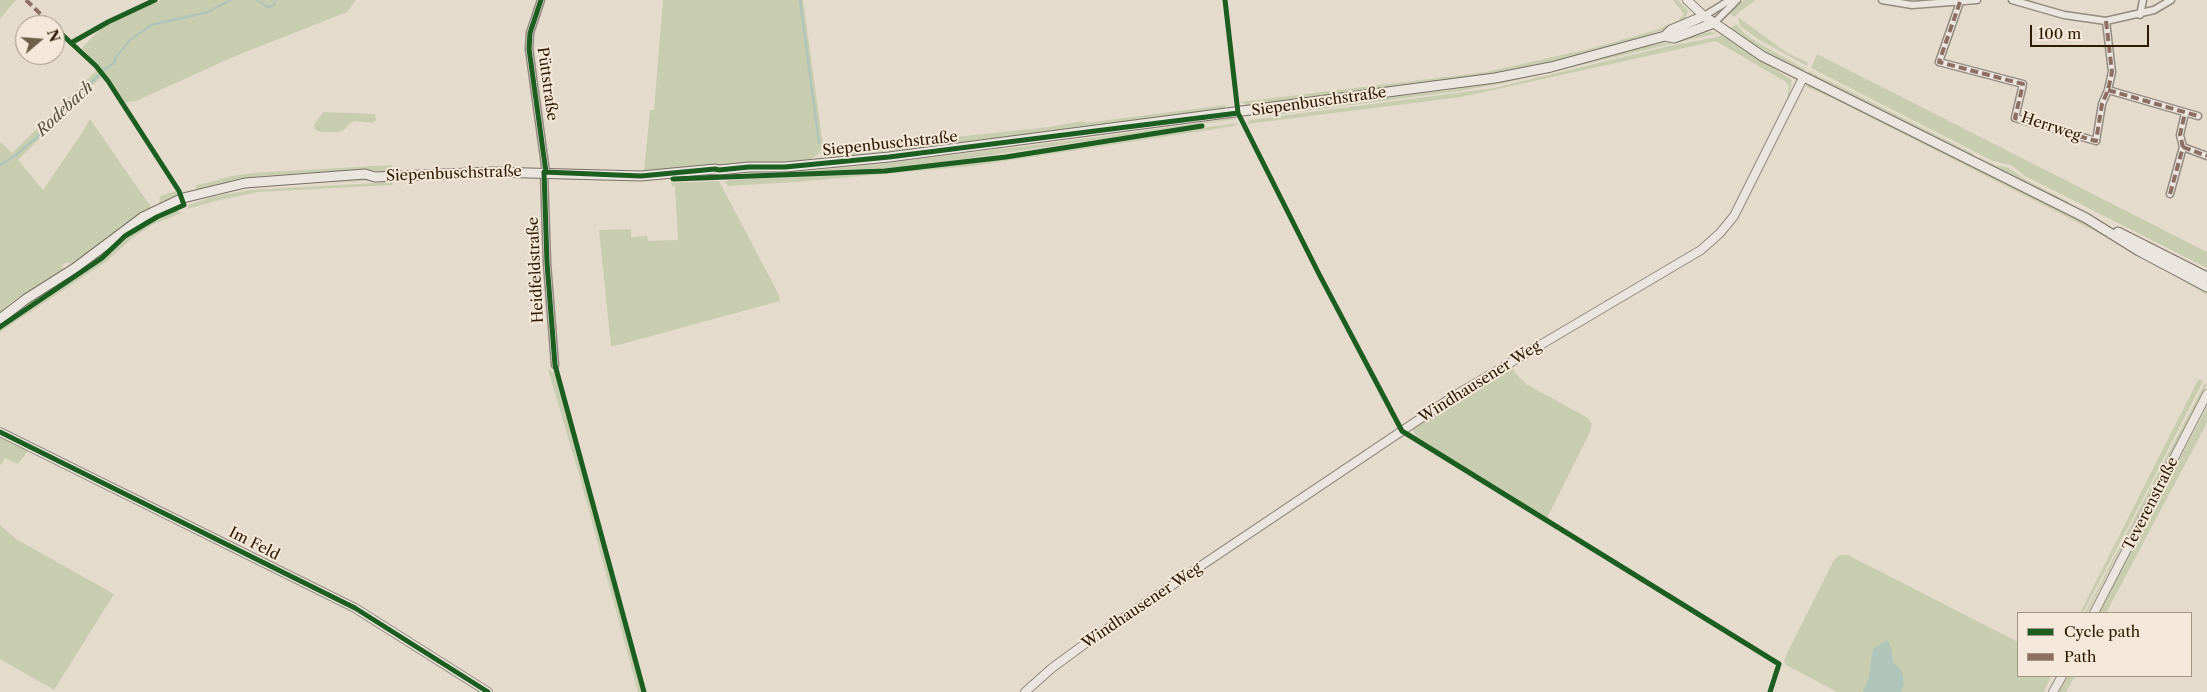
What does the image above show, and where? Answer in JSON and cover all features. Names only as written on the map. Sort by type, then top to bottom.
[{"type":"main road","points":[[1665,36],[1671,30],[1704,16],[1762,56],[2099,225],[2139,251],[2207,287]]},
{"type":"main road","name":"Siepenbuschstraße","points":[[0,319],[26,299],[75,268],[143,217],[183,198],[257,181],[365,174],[375,177],[492,172],[641,176],[715,169],[785,168],[890,158],[1495,78],[1551,67],[1665,36],[1674,38],[1714,23]]},
{"type":"main road","points":[[2099,225],[2116,231],[2207,277]]},
{"type":"street","name":"Püttstraße","points":[[541,0],[530,33],[529,49],[545,172]]},
{"type":"street","points":[[1687,0],[1704,16],[1730,0]]},
{"type":"street","points":[[1714,23],[1737,0]]},
{"type":"street","points":[[1882,0],[1912,5],[1976,0]]},
{"type":"street","points":[[2012,0],[2071,17],[2106,21],[2140,15],[2154,10],[2171,0]]},
{"type":"street","points":[[2140,15],[2143,0]]},
{"type":"street","name":"Herrweg","points":[[1957,1],[1939,62],[2023,84],[2015,118],[2096,141],[2102,104],[2108,90],[2112,72],[2106,21]]},
{"type":"street","name":"Windhausener Weg","points":[[1025,692],[1052,668],[1086,643],[1454,396],[1701,250],[1720,233],[1734,216],[1803,78]]},
{"type":"street","points":[[2108,90],[2198,116]]},
{"type":"street","points":[[2170,194],[2183,147],[2180,135],[2185,113]]},
{"type":"street","points":[[2183,147],[2207,156]]},
{"type":"street","name":"Heidfeldstraße","points":[[545,172],[547,263],[555,365]]},
{"type":"street","name":"Teverenstraße","points":[[2095,612],[2207,394]]},
{"type":"street","name":"Im Feld","points":[[0,432],[354,608],[488,692]]},
{"type":"street","points":[[2053,692],[2061,677]]},
{"type":"shaded area","points":[[0,0],[16,0],[0,19]]},
{"type":"shaded area","points":[[161,0],[356,0],[347,12],[233,57],[136,101],[125,103],[110,80],[82,48],[101,28]]},
{"type":"shaded area","points":[[663,0],[803,0],[823,146],[819,154],[809,160],[644,172],[650,110],[654,110]]},
{"type":"shaded area","points":[[1673,0],[1678,0],[1688,11],[1685,19],[1677,25],[1622,44],[1564,60],[1499,73],[1249,106],[1240,102],[1486,72],[1593,48],[1656,30],[1679,20],[1684,14]]},
{"type":"shaded area","points":[[1745,0],[1756,0],[1735,17],[1728,13],[1738,3]]},
{"type":"shaded area","points":[[1738,17],[1786,52],[1808,63],[1807,66],[1758,39],[1740,26]]},
{"type":"shaded area","points":[[1736,24],[1745,34],[1760,44],[1805,69],[1803,71],[1755,45],[1731,28]]},
{"type":"shaded area","points":[[1709,32],[1718,33],[1504,83],[1459,91],[1251,118],[1256,114],[1457,89],[1504,80],[1641,47],[1678,41]]},
{"type":"shaded area","points":[[1721,35],[1792,80],[1789,98],[1787,99],[1789,87],[1786,82],[1716,41],[1461,97],[1247,124],[1250,120],[1494,88]]},
{"type":"shaded area","points":[[1817,54],[2207,252],[2207,268],[2025,176],[2011,165],[1993,161],[1811,68]]},
{"type":"shaded area","points":[[98,69],[102,76],[18,160],[43,190],[90,119],[151,207],[119,228],[97,248],[71,264],[67,262],[62,265],[63,270],[13,301],[0,313],[0,142],[12,153]]},
{"type":"shaded area","points":[[1808,71],[1974,154],[1972,155],[1808,74]]},
{"type":"shaded area","points":[[1810,85],[2098,229],[2207,288],[2207,295],[2120,244],[1832,98],[1804,86]]},
{"type":"shaded area","points":[[1226,105],[1224,109],[1218,111],[1033,136],[831,157],[830,153],[835,150],[1049,127],[1084,121],[1085,123]]},
{"type":"shaded area","points":[[323,112],[375,114],[376,120],[373,123],[356,121],[350,123],[344,130],[339,132],[321,132],[315,130],[314,125]]},
{"type":"shaded area","points":[[1235,118],[902,168],[726,177],[727,175],[817,170],[878,164]]},
{"type":"shaded area","points":[[1238,123],[1228,127],[972,166],[796,182],[728,186],[725,182],[730,180],[905,171]]},
{"type":"shaded area","points":[[1979,157],[1995,165],[2009,168],[2028,181],[2069,202],[2067,203]]},
{"type":"shaded area","points":[[392,165],[392,173],[369,170],[271,175],[234,180],[203,189],[197,189],[195,186],[232,176],[252,173]]},
{"type":"shaded area","points":[[715,175],[718,177],[675,180],[671,177]]},
{"type":"shaded area","points":[[350,177],[392,180],[264,185]]},
{"type":"shaded area","points":[[719,181],[779,295],[780,301],[611,347],[599,230],[631,229],[631,237],[647,236],[648,241],[678,240],[675,186],[672,186],[671,183]]},
{"type":"shaded area","points":[[392,182],[393,185],[258,192],[187,209],[189,205],[212,197],[250,190]]},
{"type":"shaded area","points":[[262,185],[217,193],[188,202],[189,200],[231,188]]},
{"type":"shaded area","points":[[176,191],[179,195],[159,203],[160,196]]},
{"type":"shaded area","points":[[172,206],[174,207],[129,232],[87,266],[0,325],[0,323],[94,258],[132,227]]},
{"type":"shaded area","points":[[176,210],[181,213],[154,224],[131,239],[107,261],[0,332],[0,329],[81,274],[126,238]]},
{"type":"shaded area","points":[[1511,365],[1516,374],[1526,384],[1588,418],[1592,424],[1590,432],[1547,518],[1424,442],[1416,436],[1413,430],[1426,417]]},
{"type":"shaded area","points":[[548,369],[555,375],[642,692],[638,692],[580,478]]},
{"type":"shaded area","points":[[2198,380],[2203,381],[2084,612],[2081,612]]},
{"type":"shaded area","points":[[2205,383],[2207,384],[2088,612],[2086,612]]},
{"type":"shaded area","points":[[2207,407],[2207,423],[2107,612],[2100,612]]},
{"type":"shaded area","points":[[0,437],[28,451],[18,464],[5,458],[0,466]]},
{"type":"shaded area","points":[[0,525],[16,539],[114,594],[54,690],[0,659]]},
{"type":"shaded area","points":[[1840,555],[1848,555],[2017,641],[2017,677],[2051,677],[2044,692],[1837,692],[1786,665],[1784,661],[1787,653],[1834,560]]},
{"type":"shaded area","points":[[1887,640],[1891,647],[1893,662],[1903,675],[1904,685],[1901,692],[1863,692],[1869,677],[1873,649]]},
{"type":"shaded area","points":[[2066,677],[2074,677],[2066,692],[2059,692]]},
{"type":"waterway","name":"Rodebach","points":[[0,165],[15,156],[36,138],[105,69],[114,63],[116,57],[130,40],[151,25],[208,12],[231,0]]},
{"type":"waterway","name":"Rodebach","points":[[257,0],[268,7],[273,6],[276,0]]},
{"type":"waterway","points":[[800,0],[819,143]]},
{"type":"marked path","points":[[26,0],[42,15]]},
{"type":"marked path","points":[[1960,2],[1939,62],[2023,84],[2015,118],[2096,141],[2102,104],[2108,90],[2112,72],[2106,21]]},
{"type":"marked path","points":[[2108,90],[2198,116]]},
{"type":"marked path","points":[[2170,194],[2183,147],[2180,135],[2185,113]]},
{"type":"marked path","points":[[2183,147],[2207,156]]},
{"type":"cycle path","points":[[71,43],[108,22],[155,0]]},
{"type":"cycle path","points":[[541,0],[530,33],[529,49],[546,172]]},
{"type":"cycle path","points":[[1225,0],[1238,113],[1319,274],[1402,431],[1779,664],[1770,692]]},
{"type":"cycle path","points":[[0,327],[102,258],[125,236],[157,217],[184,205],[179,191],[108,81],[96,66],[65,37]]},
{"type":"cycle path","points":[[644,692],[555,365],[547,263],[544,172],[641,176],[715,169],[785,167],[889,157],[1238,113]]},
{"type":"cycle path","points":[[673,179],[885,171],[1006,157],[1202,126]]},
{"type":"cycle path","points":[[0,432],[355,608],[488,692]]}]
